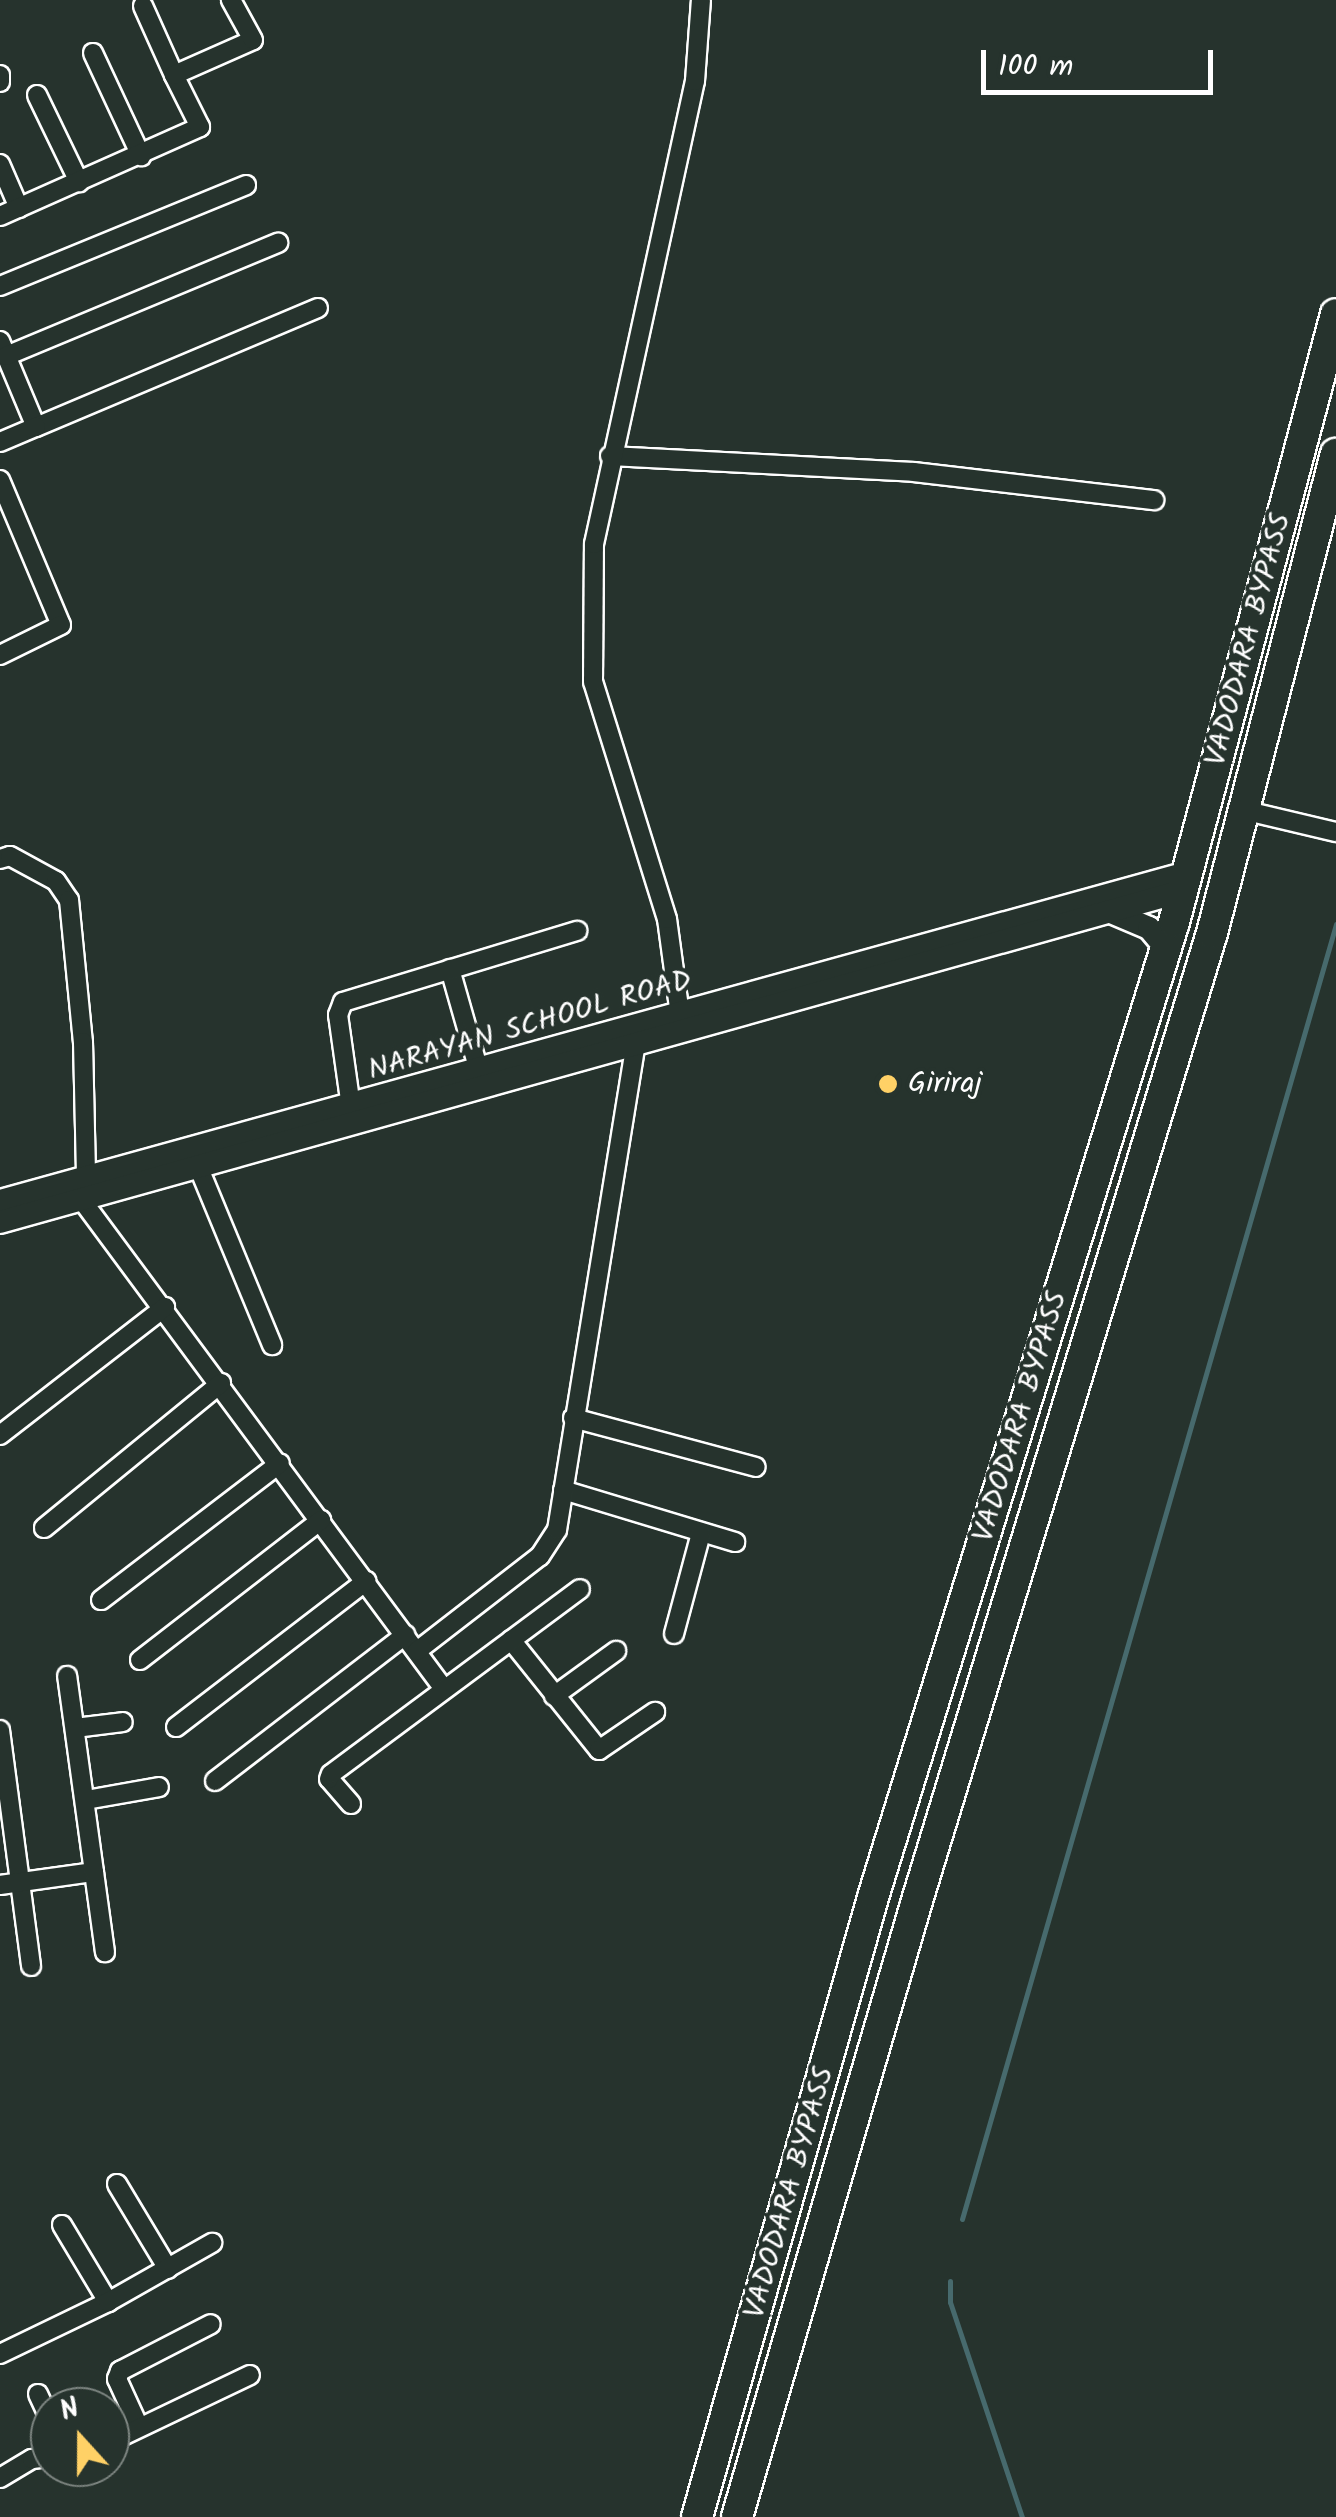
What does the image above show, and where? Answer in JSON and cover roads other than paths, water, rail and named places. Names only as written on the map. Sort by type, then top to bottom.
[{"type":"highway","name":"VADODARA BYPASS","points":[[697,2517],[874,1894],[1166,948],[1336,314]]},
{"type":"highway","name":"VADODARA BYPASS","points":[[737,2517],[916,1904],[1212,933],[1336,454]]},
{"type":"street","points":[[174,76],[253,40],[231,0]]},
{"type":"street","points":[[680,1015],[667,919],[592,682],[595,527],[695,81],[701,0]]},
{"type":"street","points":[[0,216],[200,127],[144,6]]},
{"type":"street","points":[[93,53],[141,156]]},
{"type":"street","points":[[37,94],[79,182]]},
{"type":"street","points":[[0,164],[20,208]]},
{"type":"street","points":[[0,286],[246,186]]},
{"type":"street","points":[[36,427],[3,349],[278,243]]},
{"type":"street","points":[[0,442],[318,308]]},
{"type":"street","points":[[610,456],[914,472],[1154,500]]},
{"type":"street","points":[[0,480],[60,622],[58,627],[0,655]]},
{"type":"street","points":[[1244,810],[1336,832]]},
{"type":"street","points":[[0,859],[10,856],[42,873],[63,888],[69,900],[84,1042],[81,1184],[165,1307],[444,1689]]},
{"type":"street","points":[[0,1222],[81,1184],[198,1166],[1109,911],[1184,882]]},
{"type":"street","name":"NARAYAN SCHOOL ROAD","points":[[0,1200],[81,1184],[1074,902],[1184,882]]},
{"type":"street","points":[[1109,911],[1150,928],[1166,948]]},
{"type":"street","points":[[351,1107],[339,1006],[577,931]]},
{"type":"street","points":[[450,969],[479,1071]]},
{"type":"street","points":[[417,1651],[552,1542],[636,1044]]},
{"type":"street","points":[[198,1166],[272,1345]]},
{"type":"street","points":[[0,1435],[165,1307]]},
{"type":"street","points":[[44,1528],[221,1383]]},
{"type":"street","points":[[574,1418],[756,1466]]},
{"type":"street","points":[[100,1600],[280,1464]]},
{"type":"street","points":[[563,1490],[735,1542]]},
{"type":"street","points":[[140,1660],[322,1520]]},
{"type":"street","points":[[674,1634],[702,1533]]},
{"type":"street","points":[[176,1727],[366,1581]]},
{"type":"street","points":[[351,1804],[330,1774],[580,1589]]},
{"type":"street","points":[[215,1782],[405,1635]]},
{"type":"street","points":[[511,1640],[599,1750],[655,1712]]},
{"type":"street","points":[[554,1696],[616,1650]]},
{"type":"street","points":[[67,1676],[105,1952]]},
{"type":"street","points":[[75,1728],[123,1722]]},
{"type":"street","points":[[0,1730],[9,1883],[30,1966]]},
{"type":"street","points":[[86,1800],[160,1787]]},
{"type":"street","points":[[9,1883],[94,1872]]},
{"type":"street","points":[[117,2184],[168,2269]]},
{"type":"street","points":[[62,2225],[108,2302]]},
{"type":"street","points":[[0,2354],[108,2302],[212,2243]]},
{"type":"street","points":[[139,2427],[117,2379],[120,2371],[211,2324]]},
{"type":"street","points":[[130,2432],[250,2375]]},
{"type":"street","points":[[0,2478],[30,2461]]},
{"type":"waterway","points":[[962,2219],[1336,924]]},
{"type":"waterway","points":[[950,2281],[950,2302],[1022,2517]]},
{"type":"place","name":"Giriraj","points":[[888,1084]]}]
